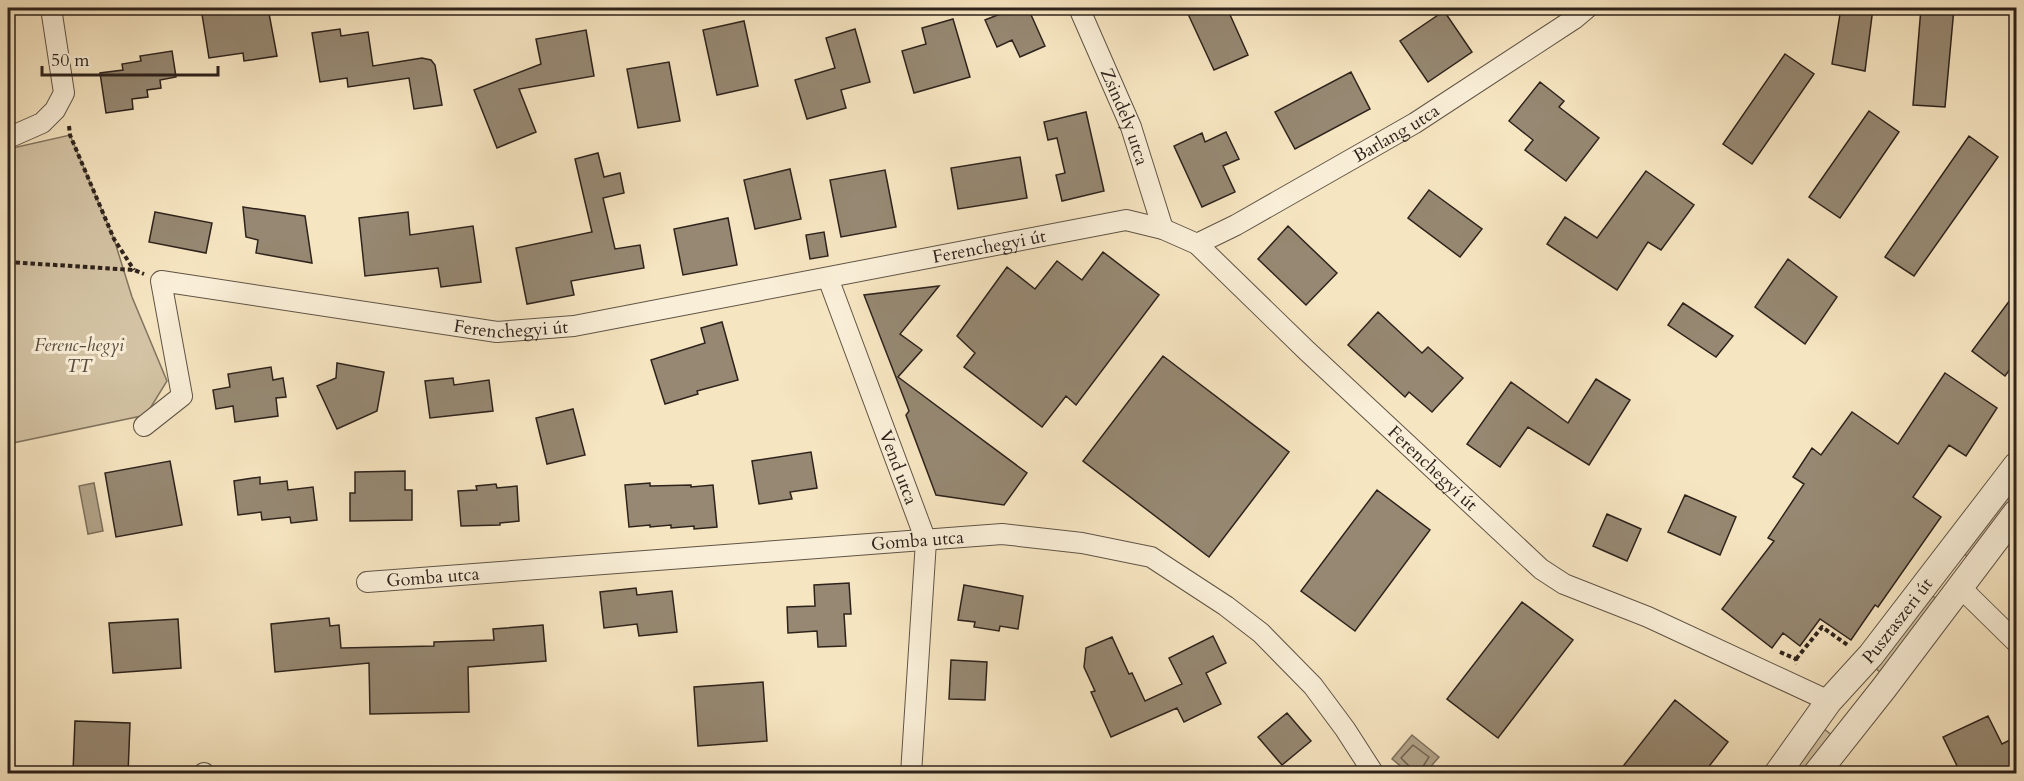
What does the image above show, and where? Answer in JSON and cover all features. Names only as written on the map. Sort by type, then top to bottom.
[{"type":"street","points":[[8,138],[42,123],[55,110],[63,93],[51,8]]},
{"type":"street","name":"Zsindely utca","points":[[1079,8],[1131,127],[1163,229]]},
{"type":"street","name":"Barlang utca","points":[[1197,244],[1236,225],[1414,123],[1574,19],[1587,8]]},
{"type":"street","name":"Ferenchegyi út","points":[[161,281],[497,332],[574,326],[1126,220],[1163,229],[1197,244],[1306,350],[1541,570],[1564,584],[1648,617],[1829,701]]},
{"type":"street","name":"Vend utca","points":[[828,278],[926,541],[911,774]]},
{"type":"street","points":[[144,426],[182,396],[161,281]]},
{"type":"street","name":"Pusztaszeri út","points":[[1777,774],[1829,701],[1860,669],[2016,466]]},
{"type":"street","name":"Pusztaszeri út","points":[[1816,774],[2016,513]]},
{"type":"street","name":"Gomba utca","points":[[367,582],[1002,534],[1082,543],[1152,557],[1226,606],[1261,633],[1313,686],[1345,729],[1374,774]]},
{"type":"street","points":[[1939,566],[2016,642]]},
{"type":"street","points":[[1829,701],[1856,722]]},
{"type":"path","points":[[63,93],[70,135],[114,239],[134,270]]},
{"type":"path","points":[[8,262],[134,270],[161,281]]},
{"type":"path","points":[[1796,659],[1822,627],[1850,646]]},
{"type":"path","points":[[1776,651],[1796,659]]},
{"type":"path","points":[[1796,659],[1798,669]]},
{"type":"green space","name":"Ferenc-hegyi TT","points":[[70,135],[114,239],[132,297],[167,381],[146,415],[8,444],[8,149]]},
{"type":"green space","points":[[2016,476],[2016,505],[1972,562],[1961,550]]},
{"type":"green space","points":[[1930,594],[1938,600],[1880,672],[1871,665]]},
{"type":"green space","points":[[1823,728],[1833,736],[1804,773],[1788,774]]},
{"type":"water","points":[[94,483],[103,531],[88,534],[79,486]]},
{"type":"water","points":[[1412,735],[1439,757],[1427,771],[1430,773],[1409,773],[1392,759]]},
{"type":"building","points":[[201,8],[268,8],[277,56],[244,61],[243,53],[209,58]]},
{"type":"building","points":[[1015,8],[1028,8],[1045,46],[1020,57],[1012,40],[997,47],[985,20]]},
{"type":"building","points":[[1202,8],[1227,8],[1248,55],[1214,70],[1188,14]]},
{"type":"building","points":[[1841,8],[1873,8],[1865,71],[1832,64]]},
{"type":"building","points":[[1921,8],[1954,8],[1945,107],[1913,105]]},
{"type":"building","points":[[1444,11],[1472,52],[1428,82],[1400,41]]},
{"type":"building","points":[[953,19],[970,77],[914,93],[902,51],[926,44],[922,28]]},
{"type":"building","points":[[744,21],[758,86],[717,95],[703,30]]},
{"type":"building","points":[[340,29],[341,36],[368,32],[373,66],[422,58],[431,60],[435,65],[442,105],[414,109],[409,78],[348,87],[347,78],[320,82],[312,33]]},
{"type":"building","points":[[855,29],[870,82],[841,90],[846,108],[807,119],[795,80],[835,68],[826,38]]},
{"type":"building","points":[[586,30],[594,76],[519,89],[536,132],[497,148],[474,90],[541,64],[536,39]]},
{"type":"building","points":[[172,51],[176,77],[160,80],[161,88],[147,90],[148,97],[132,99],[133,109],[106,113],[100,73],[123,70],[122,64],[141,61],[140,56]]},
{"type":"building","points":[[1785,54],[1814,74],[1752,164],[1723,144]]},
{"type":"building","points":[[669,62],[680,121],[638,128],[627,69]]},
{"type":"building","points":[[1351,72],[1370,109],[1295,149],[1275,112]]},
{"type":"building","points":[[1540,82],[1564,101],[1559,107],[1599,138],[1566,181],[1525,150],[1533,140],[1509,121]]},
{"type":"building","points":[[1869,111],[1899,132],[1840,218],[1809,197]]},
{"type":"building","points":[[1086,112],[1104,191],[1062,201],[1056,175],[1065,173],[1057,138],[1048,140],[1044,122]]},
{"type":"building","points":[[1226,132],[1239,159],[1223,166],[1235,192],[1202,207],[1174,146],[1202,133],[1205,142]]},
{"type":"building","points":[[1969,136],[1998,157],[1914,276],[1885,257]]},
{"type":"building","points":[[598,153],[604,177],[620,173],[624,193],[603,198],[615,249],[640,245],[644,268],[571,281],[574,295],[527,304],[516,248],[592,232],[575,159]]},
{"type":"building","points":[[1020,157],[1027,198],[958,209],[951,168]]},
{"type":"building","points":[[790,169],[801,219],[755,229],[744,180]]},
{"type":"building","points":[[885,170],[896,227],[841,237],[830,180]]},
{"type":"building","points":[[1646,171],[1694,205],[1661,250],[1648,242],[1617,290],[1547,244],[1565,217],[1597,238]]},
{"type":"building","points":[[1429,190],[1482,229],[1460,257],[1408,218]]},
{"type":"building","points":[[243,207],[305,216],[312,263],[256,253],[258,240],[246,237]]},
{"type":"building","points":[[155,212],[212,223],[206,253],[149,242]]},
{"type":"building","points":[[408,212],[410,235],[473,226],[481,282],[441,287],[438,268],[365,276],[359,218]]},
{"type":"building","points":[[728,218],[737,265],[683,275],[674,229]]},
{"type":"building","points":[[1288,226],[1337,273],[1306,305],[1258,259]]},
{"type":"building","points":[[824,232],[828,256],[810,259],[806,235]]},
{"type":"building","points":[[1103,252],[1159,295],[1076,405],[1066,396],[1042,427],[964,367],[975,353],[957,336],[1007,267],[1035,289],[1057,261],[1082,280]]},
{"type":"building","points":[[1788,259],[1837,297],[1805,344],[1755,307]]},
{"type":"building","points":[[939,286],[900,334],[922,350],[898,377],[1027,473],[1004,505],[936,495],[906,415],[909,411],[864,295]]},
{"type":"building","points":[[2016,292],[2016,361],[2005,376],[1972,351]]},
{"type":"building","points":[[1683,303],[1733,336],[1716,357],[1668,325]]},
{"type":"building","points":[[1378,312],[1422,353],[1428,347],[1463,378],[1432,412],[1409,392],[1405,397],[1348,345]]},
{"type":"building","points":[[722,322],[738,380],[697,391],[698,394],[665,404],[651,360],[705,343],[701,328]]},
{"type":"building","points":[[1163,356],[1289,452],[1209,557],[1083,461]]},
{"type":"building","points":[[337,363],[384,372],[377,411],[337,429],[317,386],[336,378]]},
{"type":"building","points":[[271,367],[273,380],[283,378],[286,397],[276,398],[278,416],[235,422],[233,406],[216,409],[213,390],[230,387],[228,374]]},
{"type":"building","points":[[1945,373],[1997,408],[1966,456],[1949,445],[1913,497],[1941,517],[1878,607],[1875,605],[1851,640],[1820,619],[1800,646],[1783,633],[1772,648],[1722,609],[1774,541],[1768,538],[1804,484],[1793,477],[1812,448],[1821,455],[1852,412],[1898,444]]},
{"type":"building","points":[[453,378],[454,385],[489,380],[493,411],[430,418],[425,381]]},
{"type":"building","points":[[1596,379],[1630,400],[1589,465],[1528,427],[1500,467],[1467,444],[1511,382],[1568,423]]},
{"type":"building","points":[[573,409],[585,455],[547,464],[536,418]]},
{"type":"building","points":[[811,452],[817,488],[790,492],[792,499],[759,504],[752,461]]},
{"type":"building","points":[[170,461],[182,525],[116,537],[105,473]]},
{"type":"building","points":[[405,471],[405,490],[412,490],[412,520],[350,521],[350,493],[355,493],[355,472]]},
{"type":"building","points":[[260,477],[260,484],[287,481],[288,490],[313,487],[317,520],[291,523],[290,517],[262,520],[261,512],[238,515],[234,481]]},
{"type":"building","points":[[650,483],[650,486],[713,485],[717,527],[694,529],[694,526],[671,528],[671,525],[650,527],[650,525],[629,527],[625,485]]},
{"type":"building","points":[[496,484],[497,488],[517,486],[519,521],[500,523],[500,525],[461,526],[458,491],[477,490],[476,486]]},
{"type":"building","points":[[1377,490],[1430,530],[1355,631],[1301,591]]},
{"type":"building","points":[[1685,495],[1736,517],[1720,555],[1668,532]]},
{"type":"building","points":[[1607,514],[1641,529],[1627,561],[1593,546]]},
{"type":"building","points":[[849,583],[851,614],[844,614],[846,646],[818,647],[817,631],[788,633],[787,607],[815,606],[814,585]]},
{"type":"building","points":[[964,585],[1023,596],[1018,629],[1000,626],[999,631],[974,627],[975,622],[958,620]]},
{"type":"building","points":[[636,588],[637,595],[672,591],[677,632],[639,636],[637,624],[604,628],[600,592]]},
{"type":"building","points":[[1522,602],[1573,640],[1498,738],[1447,699]]},
{"type":"building","points":[[329,618],[330,626],[339,625],[341,648],[434,646],[434,642],[494,640],[493,629],[543,625],[546,661],[468,667],[469,712],[370,714],[369,663],[275,672],[271,624]]},
{"type":"building","points":[[178,619],[181,668],[113,673],[109,623]]},
{"type":"building","points":[[1213,636],[1226,663],[1206,673],[1221,704],[1184,722],[1177,708],[1111,737],[1091,692],[1095,691],[1084,667],[1086,648],[1112,637],[1129,674],[1132,673],[1145,701],[1182,684],[1169,658]]},
{"type":"building","points":[[951,660],[987,662],[985,700],[949,699]]},
{"type":"building","points":[[763,682],[767,741],[698,746],[694,687]]},
{"type":"building","points":[[1675,700],[1728,742],[1703,774],[1617,774]]},
{"type":"building","points":[[1287,713],[1311,741],[1282,765],[1258,737]]},
{"type":"building","points":[[1988,716],[2002,744],[2016,737],[2016,774],[1961,774],[1943,737]]},
{"type":"building","points":[[75,721],[130,723],[128,774],[73,772]]}]
